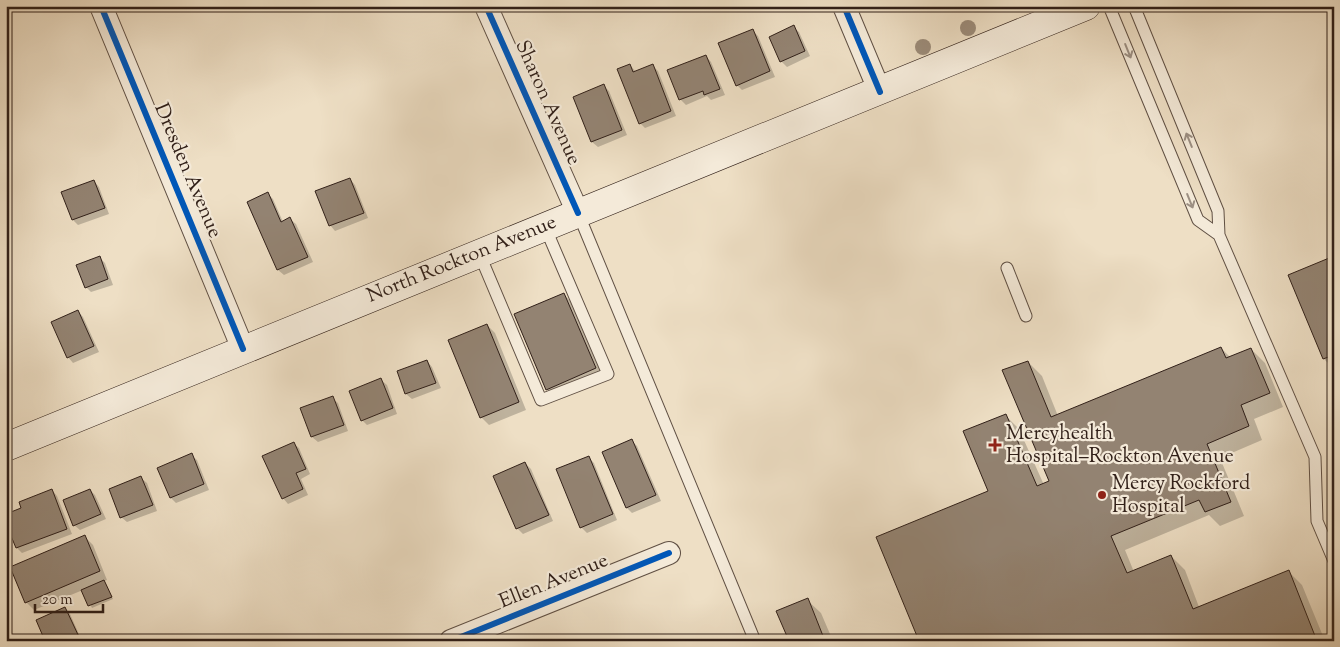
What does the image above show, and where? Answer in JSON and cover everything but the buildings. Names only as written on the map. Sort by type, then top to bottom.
[{"type":"main road","name":"North Rockton Avenue","points":[[6,446],[478,253],[880,92],[1086,6]]},
{"type":"street","name":"Dresden Avenue","points":[[101,6],[243,349]]},
{"type":"street","name":"Sharon Avenue","points":[[486,6],[578,213]]},
{"type":"street","points":[[844,6],[880,92]]},
{"type":"street","name":"Ellen Avenue","points":[[451,641],[669,553]]},
{"type":"lane","points":[[1110,6],[1198,220],[1219,235]]},
{"type":"lane","points":[[1134,6],[1218,211],[1219,235],[1315,457],[1317,521],[1334,561]]},
{"type":"lane","points":[[578,213],[755,641]]},
{"type":"lane","points":[[478,253],[541,400],[608,374],[545,226]]},
{"type":"lane","points":[[1007,268],[1026,316]]},
{"type":"cycle path","points":[[101,6],[243,349]]},
{"type":"cycle path","points":[[486,6],[578,213]]},
{"type":"cycle path","points":[[844,6],[880,92]]},
{"type":"cycle path","points":[[451,641],[669,553]]},
{"type":"place","name":"Mercyhealth Hospital–Rockton Avenue","points":[[995,445]]},
{"type":"place","name":"Mercy Rockford Hospital","points":[[1102,495]]}]
